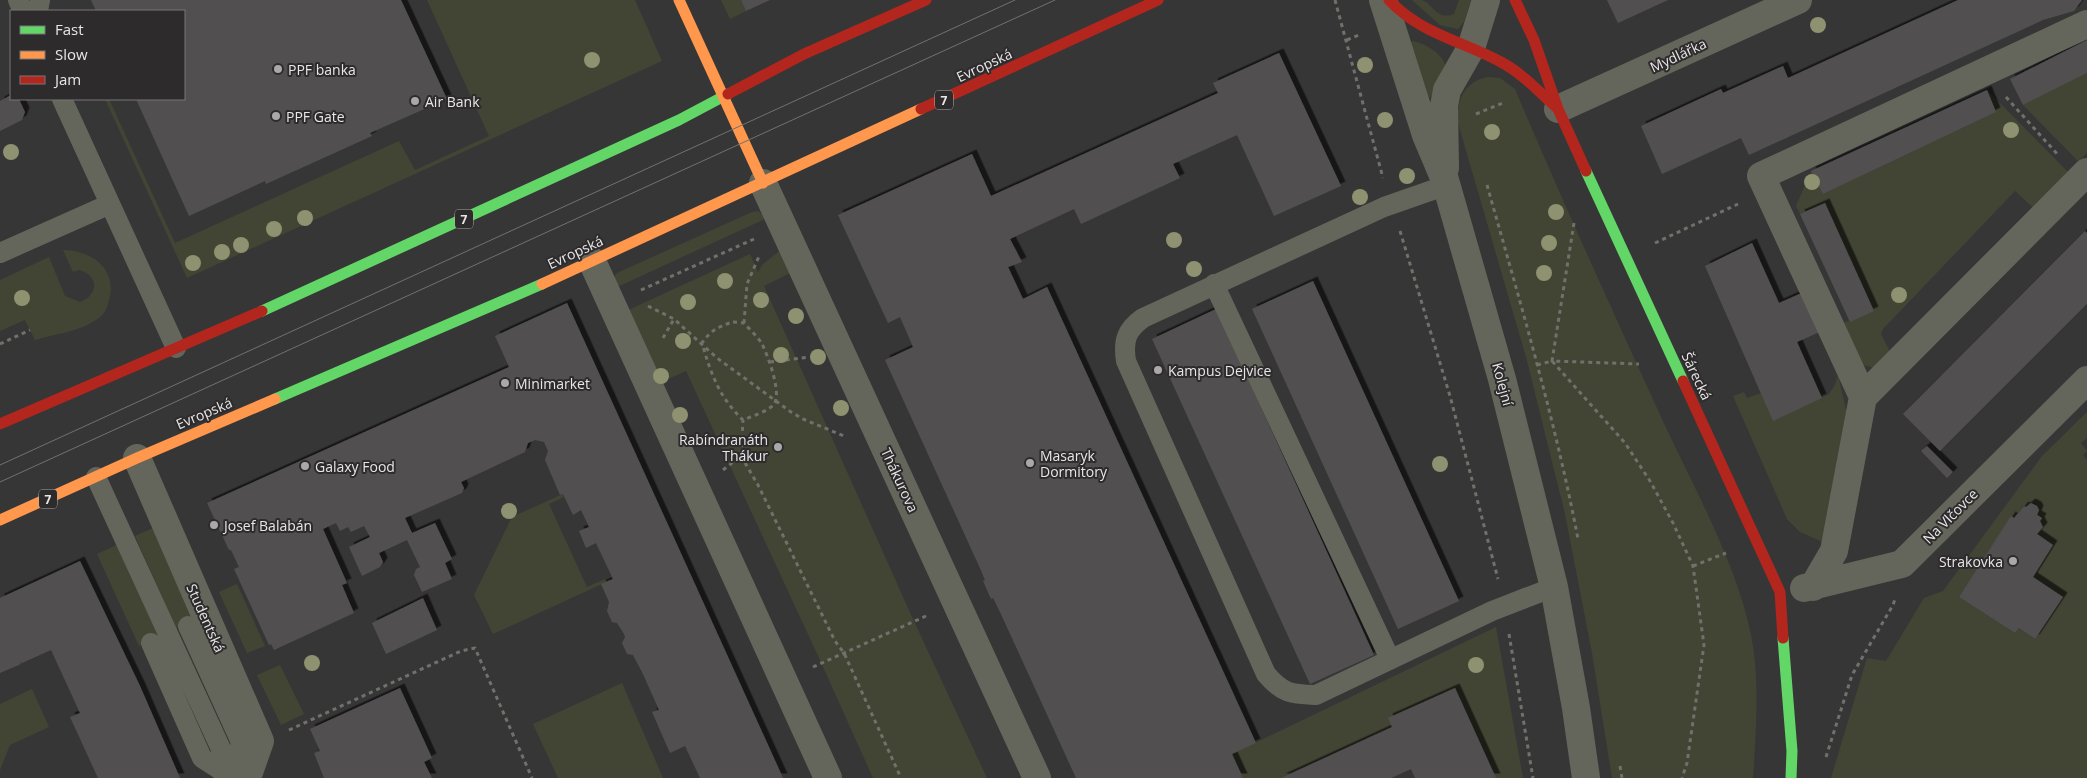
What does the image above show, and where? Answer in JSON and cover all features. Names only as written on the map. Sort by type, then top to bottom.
[{"type":"main road","points":[[679,0],[763,183]]},
{"type":"main road","name":"7","points":[[0,424],[176,348],[617,149],[679,120],[804,54],[926,0]]},
{"type":"main road","name":"Evropská","points":[[0,520],[136,458],[502,302],[1158,0]]},
{"type":"main road","points":[[1389,0],[1414,22],[1439,36],[1502,62],[1520,74],[1558,109]]},
{"type":"main road","name":"Šárecká","points":[[1515,0],[1538,48],[1558,109],[1780,592],[1792,751],[1791,778]]},
{"type":"street","name":"Kolejní","points":[[1383,0],[1426,135],[1446,182],[1502,379],[1554,588],[1576,708],[1586,778]]},
{"type":"street","points":[[1446,182],[1444,106],[1448,90],[1471,48],[1486,0]]},
{"type":"street","name":"Mydlářka","points":[[1558,109],[1798,0]]},
{"type":"street","points":[[1863,397],[1761,176],[2087,24]]},
{"type":"street","points":[[1813,587],[1834,551],[1863,397],[2087,172]]},
{"type":"street","name":"Thákurova","points":[[763,183],[1037,778]]},
{"type":"street","points":[[592,261],[828,778]]},
{"type":"street","name":"Na Vlčovce","points":[[1902,564],[2087,380]]},
{"type":"street","name":"Studentská","points":[[136,458],[260,741]]},
{"type":"street","points":[[1780,592],[1813,587],[1902,564]]},
{"type":"street","points":[[244,778],[260,741]]},
{"type":"lane","points":[[62,100],[176,348]]},
{"type":"lane","points":[[1446,182],[1392,204],[1143,318],[1131,327],[1124,346],[1126,361],[1266,674],[1278,688],[1298,694],[1316,695],[1505,606],[1554,588]]},
{"type":"lane","points":[[0,253],[110,204]]},
{"type":"lane","points":[[1214,284],[1390,659]]},
{"type":"lane","points":[[96,477],[221,749],[244,778]]},
{"type":"lane","points":[[188,626],[240,740],[244,778]]},
{"type":"lane","points":[[151,643],[202,758],[234,778]]},
{"type":"path","points":[[1335,0],[1375,155],[1392,204],[1450,396],[1505,606],[1533,778]]},
{"type":"path","points":[[1346,40],[1359,35]]},
{"type":"path","points":[[1984,72],[2056,154]]},
{"type":"path","points":[[1483,112],[1499,105]]},
{"type":"path","points":[[1487,185],[1537,365],[1552,361],[1645,364]]},
{"type":"path","points":[[1650,246],[1768,190]]},
{"type":"path","points":[[1552,361],[1576,215]]},
{"type":"path","points":[[637,292],[755,238]]},
{"type":"path","points":[[744,324],[748,284],[761,252]]},
{"type":"path","points":[[644,304],[674,320],[717,358],[776,402],[803,419],[888,454]]},
{"type":"path","points":[[702,343],[709,332],[719,326],[733,322],[744,324],[761,343],[770,362],[777,393],[776,402],[771,407],[743,420]]},
{"type":"path","points":[[0,344],[30,330]]},
{"type":"path","points":[[702,343],[716,386],[743,420],[741,456],[758,485],[835,641],[844,653],[901,778]]},
{"type":"path","points":[[1552,361],[1625,443],[1669,514],[1693,566],[1704,645],[1687,763],[1682,778]]},
{"type":"path","points":[[706,510],[724,468],[741,456]]},
{"type":"path","points":[[1693,566],[1729,552]]},
{"type":"path","points":[[1823,765],[1852,675],[1893,605],[1902,564]]},
{"type":"path","points":[[784,680],[957,603]]},
{"type":"path","points":[[260,741],[310,722],[461,651],[474,648],[532,778]]},
{"type":"green space","points":[[427,0],[635,0],[662,61],[187,278],[105,100],[109,100],[175,243],[399,141],[415,170],[489,136]]},
{"type":"green space","points":[[721,0],[741,0],[746,11],[730,19]]},
{"type":"green space","points":[[1412,0],[1425,1],[1438,13],[1448,15],[1454,14],[1459,0],[1471,0],[1464,22],[1458,29],[1440,25]]},
{"type":"green space","points":[[1413,41],[1432,50],[1444,61],[1445,65],[1433,94],[1429,98],[1410,43]]},
{"type":"green space","points":[[2087,73],[2087,153],[2078,161],[2023,105]]},
{"type":"green space","points":[[1488,77],[1500,78],[1515,89],[1606,296],[1713,526],[1736,581],[1751,635],[1756,670],[1753,778],[1612,778],[1592,653],[1565,514],[1526,357],[1458,123],[1459,107],[1464,93],[1473,83]]},
{"type":"green space","points":[[1987,90],[2074,178],[2039,213],[2015,191],[1883,329],[1881,334],[1894,360],[1877,369],[1857,363],[1839,325],[1874,310],[1825,203],[1800,214],[1796,206],[1811,171],[1823,194],[1996,112]]},
{"type":"green space","points":[[758,211],[767,218],[613,289],[614,278],[617,273]]},
{"type":"green space","points":[[782,249],[792,272],[764,286],[912,617],[987,778],[873,778],[686,371],[657,384],[624,312],[750,254],[758,272],[763,264]]},
{"type":"green space","points":[[63,250],[83,253],[100,263],[106,271],[110,279],[111,289],[108,305],[104,313],[86,326],[35,340],[25,320],[0,331],[0,280],[49,257],[65,296],[80,302],[91,295],[94,285],[93,280],[86,273],[79,270],[73,272]]},
{"type":"green space","points":[[1838,375],[1847,414],[1825,543],[1800,532],[1787,519],[1733,396],[1744,392],[1747,398],[1761,393],[1774,420],[1829,394],[1835,385]]},
{"type":"green space","points":[[2087,412],[2087,438],[2081,443],[2087,451],[2083,455],[2087,460],[2087,778],[1831,778],[1867,658],[1886,661],[1924,598],[1943,591],[2042,456]],"holes":[[[2034,503],[2038,507],[2037,515],[2042,518],[2040,521],[2043,527],[2037,534],[2053,545],[2033,577],[2063,597],[2035,639],[2019,628],[2015,633],[1959,597],[2011,517],[2014,518],[2023,506],[2026,507]]]},
{"type":"green space","points":[[563,494],[564,497],[549,504],[587,587],[612,576],[613,579],[493,634],[474,595],[512,517]]},
{"type":"green space","points":[[153,528],[197,619],[176,628],[135,536]]},
{"type":"green space","points":[[119,544],[161,636],[139,646],[97,554]]},
{"type":"green space","points":[[237,584],[265,646],[247,653],[219,592]]},
{"type":"green space","points":[[1496,627],[1523,778],[1496,778],[1392,727],[1281,778],[1243,778],[1232,754]]},
{"type":"green space","points":[[280,665],[304,714],[281,725],[257,675]]},
{"type":"green space","points":[[622,683],[663,778],[558,778],[533,724]]},
{"type":"green space","points":[[32,689],[49,727],[10,745],[0,770],[0,704]]},
{"type":"building","name":"PPF Gate","points":[[91,0],[401,0],[447,99],[370,133],[372,136],[266,184],[265,181],[189,216],[136,100],[185,100],[185,10],[96,10]]},
{"type":"building","points":[[741,0],[770,0],[746,11]]},
{"type":"building","points":[[1607,0],[1668,0],[1618,23]]},
{"type":"building","points":[[1958,0],[2082,0],[2074,11],[2043,20],[1749,155],[1741,138],[1662,174],[1641,126],[1721,89],[1723,93],[1783,66],[1788,78]]},
{"type":"building","points":[[2087,40],[2087,73],[2023,105],[2010,79]]},
{"type":"building","name":"Masaryk Dormitory","points":[[1279,53],[1341,186],[1274,216],[1237,135],[1173,164],[1180,178],[1081,224],[1074,209],[1010,239],[1022,262],[1008,267],[1023,299],[1047,287],[1256,743],[1232,754],[1243,778],[1076,778],[1000,612],[993,598],[991,599],[979,566],[885,360],[913,347],[900,317],[888,323],[838,215],[972,154],[991,196],[1218,93],[1213,83]]},
{"type":"building","points":[[1987,90],[1996,112],[1823,194],[1811,171]]},
{"type":"building","points":[[10,96],[10,100],[19,100],[25,112],[22,120],[0,131],[0,101]]},
{"type":"building","points":[[1825,203],[1874,311],[1850,322],[1800,214]]},
{"type":"building","points":[[2085,231],[2087,233],[2087,304],[1940,451],[1903,414]]},
{"type":"building","points":[[1752,243],[1779,303],[1804,292],[1822,331],[1797,342],[1822,398],[1773,421],[1705,266]]},
{"type":"building","points":[[1313,281],[1459,601],[1398,629],[1252,309]]},
{"type":"building","points":[[567,303],[783,778],[700,778],[685,746],[670,753],[652,712],[659,710],[633,655],[627,654],[622,643],[625,637],[624,634],[617,623],[612,622],[607,611],[609,602],[601,584],[613,579],[596,543],[586,548],[579,531],[589,527],[581,510],[573,515],[563,494],[560,495],[545,460],[548,451],[544,442],[535,440],[528,443],[525,452],[461,482],[464,488],[462,493],[405,518],[412,533],[435,523],[452,559],[445,563],[452,579],[422,592],[414,575],[416,569],[420,567],[407,540],[379,553],[383,562],[380,567],[362,576],[349,547],[370,537],[364,526],[351,532],[348,527],[340,531],[336,523],[323,529],[347,583],[342,585],[354,613],[274,650],[271,644],[269,645],[234,569],[239,567],[207,503],[509,367],[495,336]]},
{"type":"building","points":[[1216,309],[1374,655],[1310,684],[1152,339]]},
{"type":"building","points":[[1927,446],[1953,472],[1947,478],[1921,451]]},
{"type":"building","name":"Strakovka","points":[[2031,503],[2037,506],[2039,510],[2037,515],[2042,518],[2040,521],[2043,527],[2037,534],[2053,545],[2033,577],[2063,597],[2035,639],[2019,628],[2015,633],[1959,597],[2011,516],[2014,518],[2024,506],[2026,507]]},
{"type":"building","points":[[80,561],[140,686],[180,778],[98,778],[70,717],[80,713],[51,650],[22,663],[20,662],[21,664],[0,673],[0,598]]},
{"type":"building","points":[[423,598],[437,630],[386,654],[372,623]]},
{"type":"building","points":[[400,688],[432,758],[424,762],[432,778],[324,778],[314,753],[320,751],[310,729]]},
{"type":"building","points":[[1455,688],[1496,778],[1415,778],[1411,769],[1391,778],[1281,778],[1392,727],[1388,718]]},
{"type":"tram line","points":[[0,465],[1015,0]]},
{"type":"tram line","points":[[0,482],[1055,0]]},
{"type":"traffic: fast","points":[[262,311],[679,120],[728,94]]},
{"type":"traffic: fast","points":[[1586,171],[1683,381]]},
{"type":"traffic: fast","points":[[275,399],[542,284]]},
{"type":"traffic: fast","points":[[1783,638],[1792,751],[1791,778]]},
{"type":"traffic: slow","points":[[679,0],[763,183]]},
{"type":"traffic: slow","points":[[542,284],[921,109]]},
{"type":"traffic: slow","points":[[0,520],[137,458],[275,399]]},
{"type":"traffic: jam","points":[[728,94],[804,54],[926,0]]},
{"type":"traffic: jam","points":[[921,109],[1158,0]]},
{"type":"traffic: jam","points":[[1389,0],[1401,12],[1428,29],[1507,65],[1556,107]]},
{"type":"traffic: jam","points":[[1515,0],[1534,40],[1558,109],[1586,171]]},
{"type":"traffic: jam","points":[[0,424],[262,311]]},
{"type":"traffic: jam","points":[[1683,381],[1780,592],[1783,638]]},
{"type":"place","name":"PPF banka","points":[[278,69]]},
{"type":"place","name":"Air Bank","points":[[415,101]]},
{"type":"place","name":"PPF Gate","points":[[276,116]]},
{"type":"place","name":"Kampus Dejvice","points":[[1158,370]]},
{"type":"place","name":"Minimarket","points":[[505,383]]},
{"type":"place","name":"Rabíndranáth Thákur","points":[[778,447]]},
{"type":"place","name":"Masaryk Dormitory","points":[[1030,463]]},
{"type":"place","name":"Galaxy Food","points":[[305,466]]},
{"type":"place","name":"Josef Balabán","points":[[214,525]]},
{"type":"place","name":"Strakovka","points":[[2013,561]]}]
